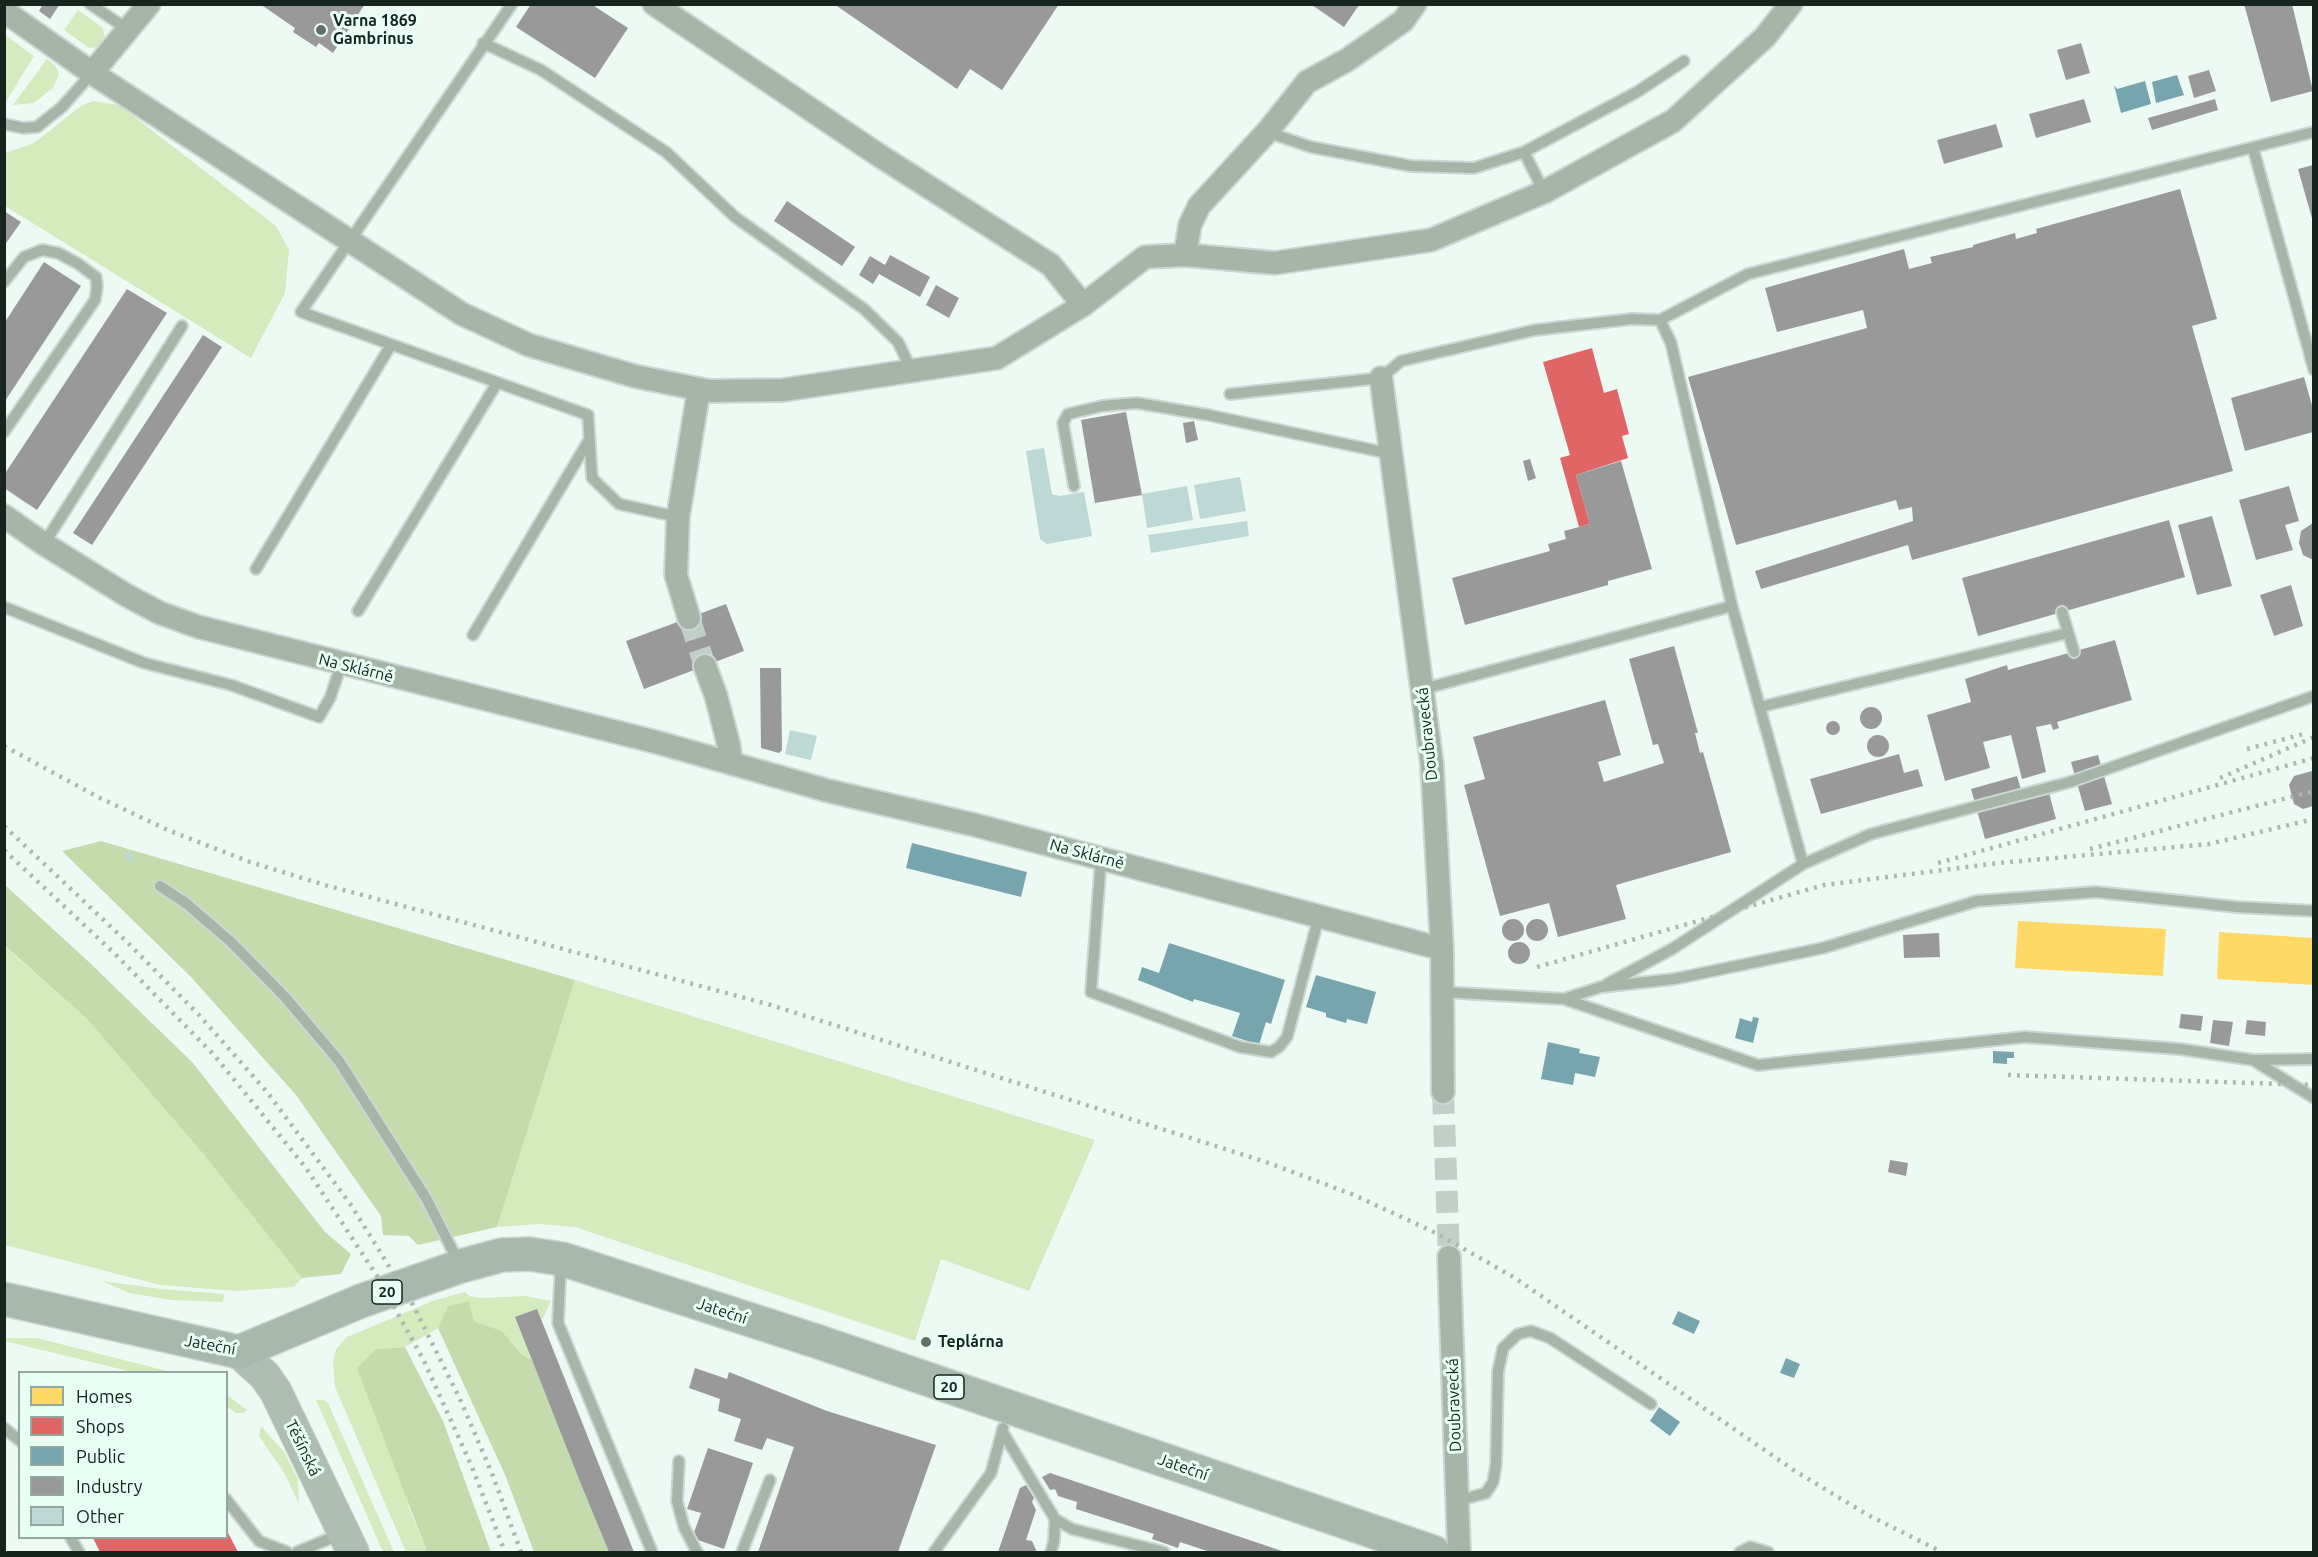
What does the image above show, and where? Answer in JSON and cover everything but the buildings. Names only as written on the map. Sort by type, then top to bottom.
[{"type":"main road","name":"Jateční","points":[[4,1299],[239,1352],[361,1302],[460,1266],[502,1255],[529,1254],[562,1258],[1005,1419],[1433,1552]]},
{"type":"street","points":[[92,73],[130,31],[149,4]]},
{"type":"street","points":[[654,4],[877,154],[1051,265],[1083,305]]},
{"type":"street","points":[[1185,255],[1190,225],[1199,206],[1267,132],[1307,82],[1347,60],[1403,21],[1415,4]]},
{"type":"street","points":[[4,11],[92,73],[462,314],[529,345],[634,376],[699,390],[783,390],[997,358],[1083,305],[1145,257],[1185,255],[1275,263],[1431,240],[1544,192],[1673,121],[1765,37],[1791,4]]},
{"type":"street","name":"Doubravecká","points":[[1381,378],[1432,765],[1442,949],[1443,1092]]},
{"type":"street","points":[[689,618],[676,575],[678,517],[699,390]]},
{"type":"street","name":"Na Sklárně","points":[[4,516],[44,544],[160,613],[199,627],[341,665],[656,742],[1442,949]]},
{"type":"street","points":[[705,666],[716,696],[731,763]]},
{"type":"street","name":"Doubravecká","points":[[1449,1257],[1459,1552]]},
{"type":"street","name":"Těšínská","points":[[239,1352],[265,1377],[276,1392],[349,1542]]},
{"type":"lane","points":[[90,4],[130,31]]},
{"type":"lane","points":[[512,4],[483,43],[301,312],[588,416],[592,478],[619,504],[678,517]]},
{"type":"lane","points":[[483,43],[541,70],[666,152],[735,216],[864,309],[898,342],[912,371]]},
{"type":"lane","points":[[1267,132],[1311,147],[1411,166],[1474,168],[1524,152],[1637,92],[1684,61]]},
{"type":"lane","points":[[4,124],[23,128],[37,127],[62,107],[92,73]]},
{"type":"lane","points":[[1230,394],[1381,378],[1401,361],[1535,330],[1632,319],[1660,320],[1748,274],[2313,132]]},
{"type":"lane","points":[[2253,148],[2313,370]]},
{"type":"lane","points":[[1524,152],[1544,192]]},
{"type":"lane","points":[[4,282],[24,258],[42,250],[58,253],[77,262],[96,277],[97,287],[95,300],[4,432]]},
{"type":"lane","points":[[1660,320],[1671,343],[1732,606],[1803,864]]},
{"type":"lane","points":[[44,544],[182,326]]},
{"type":"lane","points":[[255,569],[391,345]]},
{"type":"lane","points":[[358,611],[497,383]]},
{"type":"lane","points":[[1074,486],[1063,423],[1068,414],[1125,404],[1137,403],[1208,415],[1392,454]]},
{"type":"lane","points":[[473,634],[590,440]]},
{"type":"lane","points":[[1422,689],[1732,606]]},
{"type":"lane","points":[[4,607],[144,663],[231,685],[319,717],[330,698],[341,665]]},
{"type":"lane","points":[[2062,612],[2074,652]]},
{"type":"lane","points":[[1760,707],[2068,633]]},
{"type":"lane","points":[[1564,999],[1601,987],[1672,949],[1803,864],[1871,834],[2070,782],[2313,696]]},
{"type":"lane","points":[[1101,858],[1091,992],[1240,1047],[1271,1052],[1280,1047],[1287,1037],[1319,916]]},
{"type":"lane","points":[[160,886],[187,904],[231,942],[285,997],[339,1061],[426,1198],[460,1266]]},
{"type":"lane","points":[[1601,987],[1674,979],[1823,948],[1977,901],[2096,892],[2237,907],[2313,911]]},
{"type":"lane","points":[[1442,992],[1564,999],[1758,1065],[2025,1037],[2180,1048],[2253,1060],[2313,1059]]},
{"type":"lane","points":[[2253,1060],[2313,1098]]},
{"type":"lane","points":[[562,1258],[558,1323],[652,1552]]},
{"type":"lane","points":[[1457,1501],[1485,1492],[1493,1482],[1496,1465],[1498,1372],[1503,1348],[1518,1334],[1531,1331],[1550,1338],[1651,1404]]},
{"type":"lane","points":[[1005,1419],[1055,1519],[1051,1552]]},
{"type":"lane","points":[[934,1552],[991,1473],[1005,1419]]},
{"type":"lane","points":[[4,1428],[18,1440]]},
{"type":"lane","points":[[679,1461],[677,1501],[684,1527],[697,1552]]},
{"type":"lane","points":[[742,1552],[770,1480]]},
{"type":"lane","points":[[228,1502],[259,1541],[287,1552]]},
{"type":"lane","points":[[1055,1519],[1072,1529],[1164,1552]]},
{"type":"lane","points":[[297,1552],[349,1542]]},
{"type":"lane","points":[[1740,1552],[1750,1547],[1768,1552]]},
{"type":"green space","points":[[78,10],[103,28],[105,40],[99,47],[89,48],[64,30]]},
{"type":"green space","points":[[5,35],[34,56],[5,103]]},
{"type":"green space","points":[[47,59],[55,65],[59,74],[53,88],[34,103],[13,105]]},
{"type":"green space","points":[[93,101],[119,105],[276,226],[289,250],[285,293],[251,358],[5,206],[5,153],[34,143],[81,106]]},
{"type":"green space","points":[[101,841],[575,980],[497,1227],[418,1245],[409,1236],[383,1235],[381,1216],[296,1095],[192,978],[62,851]]},
{"type":"green space","points":[[5,885],[193,1063],[325,1232],[351,1254],[341,1274],[302,1278],[200,1150],[87,1019],[5,946]]},
{"type":"green space","points":[[4,946],[87,1019],[200,1150],[302,1278],[294,1287],[236,1291],[160,1285],[5,1245]]},
{"type":"green space","points":[[575,980],[1095,1140],[1029,1291],[941,1259],[915,1341],[575,1227],[539,1224],[497,1227]]},
{"type":"green space","points":[[102,1281],[224,1294],[223,1302],[172,1300],[129,1293]]},
{"type":"green space","points":[[465,1292],[469,1296],[481,1298],[525,1296],[551,1301],[542,1320],[537,1309],[516,1318],[532,1360],[520,1353],[502,1331],[474,1321],[469,1301],[448,1306],[438,1328],[405,1347],[376,1349],[409,1508],[427,1552],[406,1552],[335,1387],[333,1362],[336,1349],[347,1337],[435,1300]]},
{"type":"green space","points":[[469,1301],[474,1321],[502,1331],[520,1353],[532,1360],[609,1552],[534,1552],[506,1477],[438,1328],[448,1306]]},
{"type":"green space","points":[[5,1338],[37,1338],[167,1371],[128,1371],[5,1341]]},
{"type":"green space","points":[[405,1347],[443,1421],[491,1552],[427,1552],[357,1368],[376,1349]]},
{"type":"green space","points":[[228,1396],[247,1410],[244,1413],[236,1413],[228,1408]]},
{"type":"green space","points":[[316,1400],[324,1400],[328,1403],[394,1552],[383,1552]]},
{"type":"green space","points":[[261,1426],[285,1453],[298,1479],[299,1504],[285,1474],[259,1436]]},
{"type":"tunnel","points":[[689,618],[705,666]]},
{"type":"tunnel","points":[[1443,1092],[1449,1257]]},
{"type":"railway","points":[[2247,749],[2307,733]]},
{"type":"railway","points":[[2220,778],[2314,737]]},
{"type":"railway","points":[[4,746],[98,797],[170,831],[250,862],[325,885],[771,1005],[1266,1162],[1354,1195],[1436,1233],[1515,1278],[1795,1471],[1868,1515],[1942,1552]]},
{"type":"railway","points":[[1938,863],[2314,758]]},
{"type":"railway","points":[[2090,849],[2314,791]]},
{"type":"railway","points":[[1537,967],[1824,885],[1999,863],[2209,844],[2314,819]]},
{"type":"railway","points":[[4,826],[127,942],[199,1015],[267,1092],[351,1205],[413,1305],[460,1399],[493,1476],[521,1552]]},
{"type":"railway","points":[[4,850],[115,954],[214,1055],[306,1168],[377,1276],[424,1361],[472,1467],[505,1552]]},
{"type":"railway","points":[[2008,1075],[2314,1085]]},
{"type":"place","name":"Varna 1869 Gambrinus","points":[[321,30]]},
{"type":"place","name":"Teplárna","points":[[926,1342]]}]
